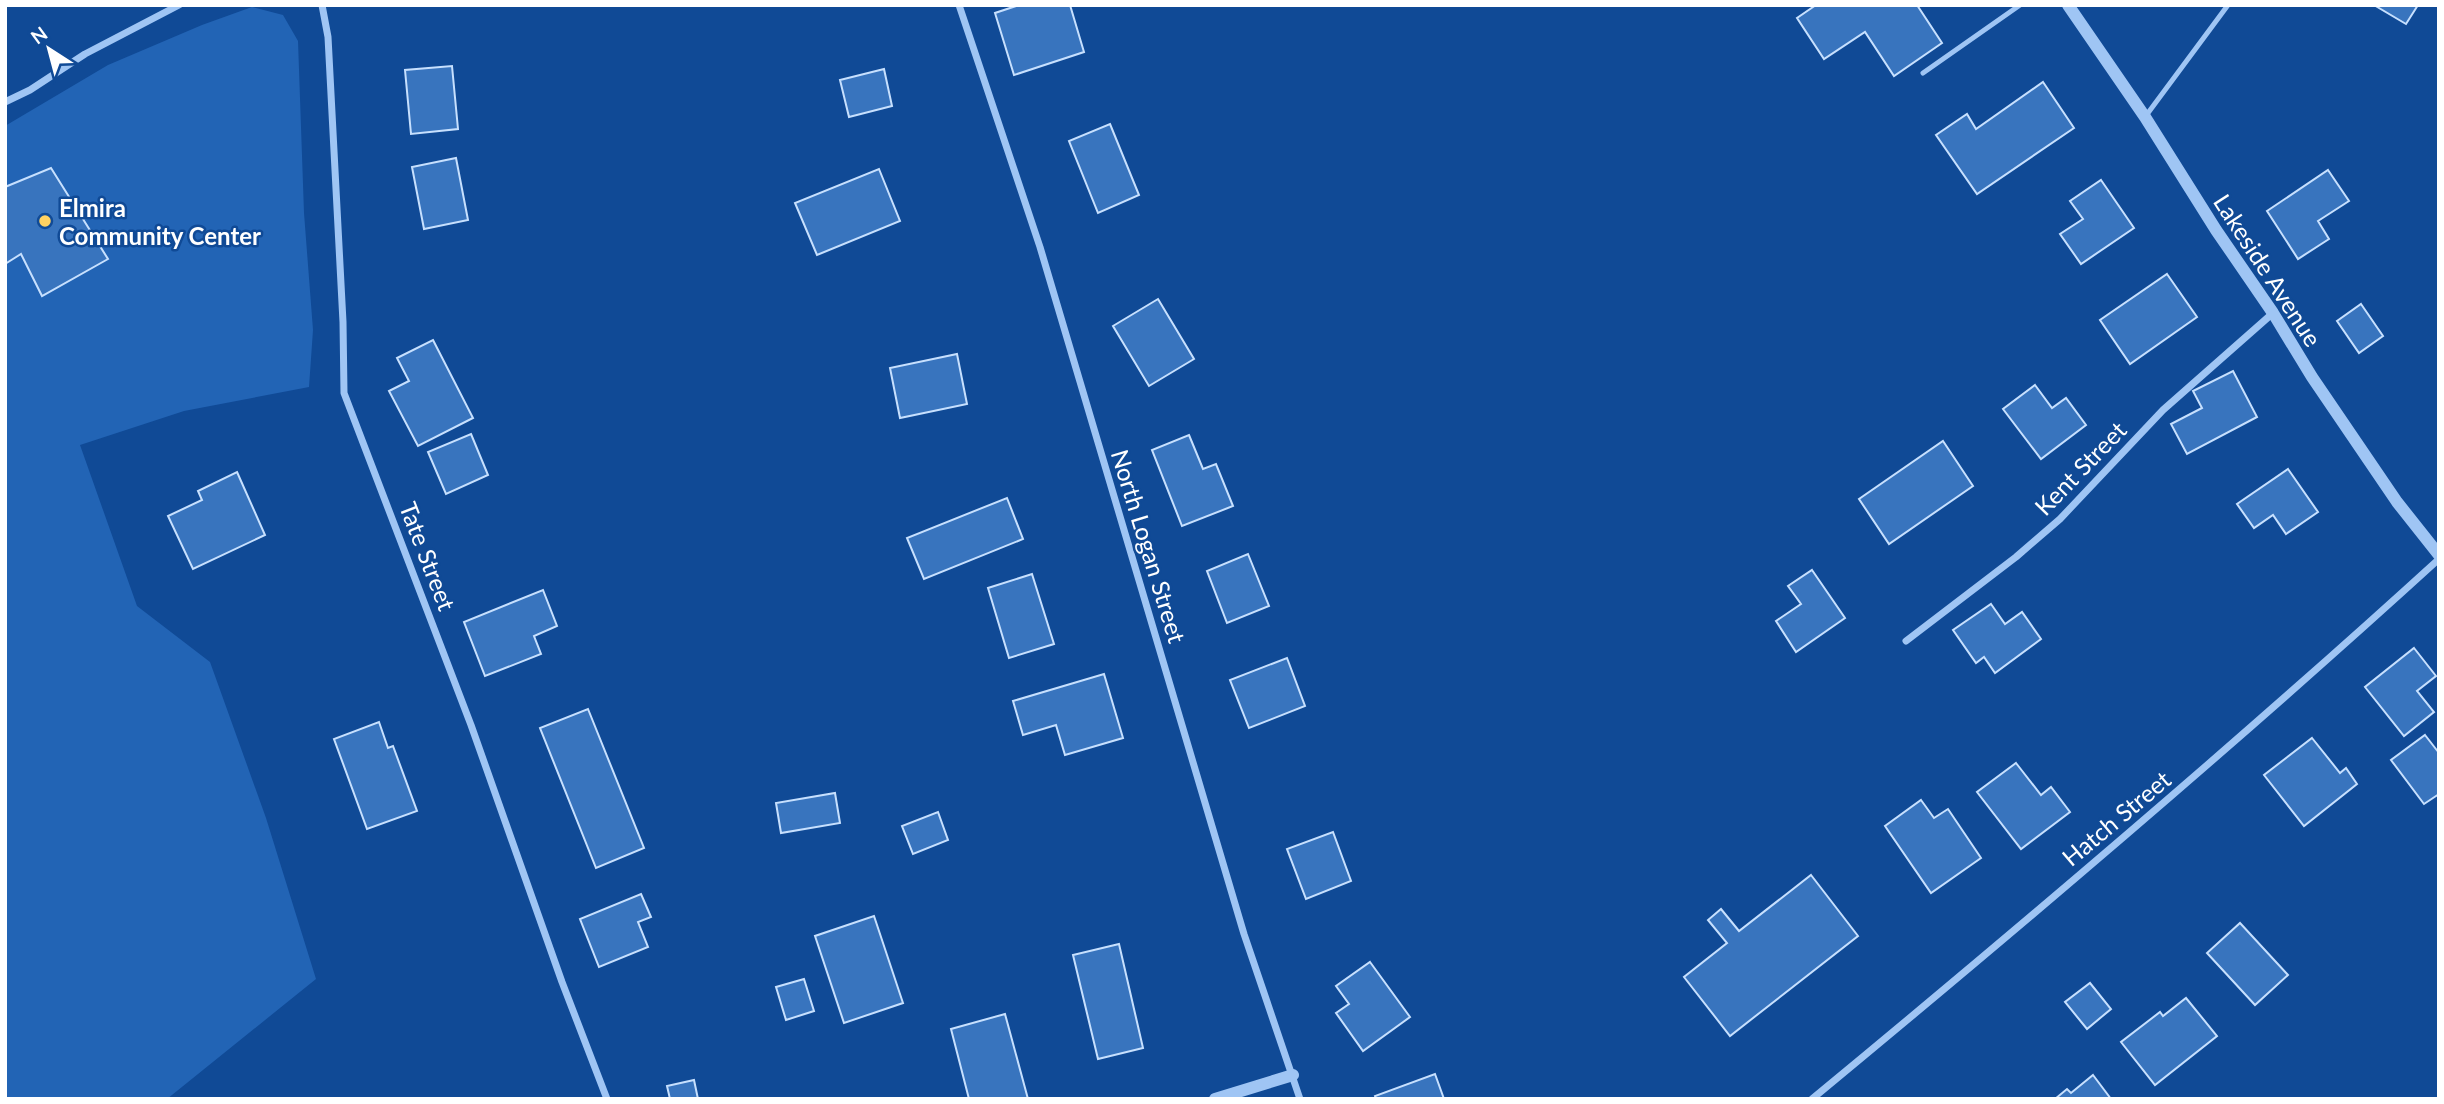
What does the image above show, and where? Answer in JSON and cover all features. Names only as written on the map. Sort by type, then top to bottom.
[{"type":"street","points":[[5,102],[85,54],[179,5]]},
{"type":"street","name":"Tate Street","points":[[322,5],[328,37],[343,322],[344,393],[467,713],[562,982],[607,1099]]},
{"type":"street","name":"North Logan Street","points":[[959,5],[1040,247],[1244,934],[1300,1099]]},
{"type":"street","name":"Lakeside Avenue","points":[[2068,5],[2145,117],[2312,377],[2397,502],[2439,557]]},
{"type":"street","name":"Kent Street","points":[[1906,641],[2016,557],[2060,519],[2163,410],[2273,313]]},
{"type":"street","name":"Hatch Street","points":[[1812,1099],[1953,983],[2280,704],[2439,557]]},
{"type":"street","points":[[1215,1099],[1293,1075]]},
{"type":"lane","points":[[1923,74],[2020,5]]},
{"type":"lane","points":[[2145,117],[2228,5]]},
{"type":"shaded area","points":[[252,7],[283,15],[298,41],[304,213],[313,330],[309,387],[184,411],[80,445],[137,606],[210,662],[266,818],[316,979],[167,1099],[5,1099],[5,126],[108,65]]},
{"type":"building","points":[[1019,5],[1070,5],[1084,52],[1014,75],[995,13]]},
{"type":"building","points":[[1816,5],[1917,5],[1942,43],[1894,76],[1865,32],[1824,59],[1797,18]]},
{"type":"building","points":[[2374,5],[2418,5],[2406,24]]},
{"type":"building","points":[[452,66],[458,129],[411,134],[405,70]]},
{"type":"building","points":[[884,69],[892,106],[849,117],[840,80]]},
{"type":"building","points":[[2043,82],[2074,128],[1977,194],[1936,135],[1967,114],[1976,129]]},
{"type":"building","points":[[1110,124],[1139,195],[1098,213],[1069,141]]},
{"type":"building","points":[[456,158],[468,220],[424,229],[412,167]]},
{"type":"building","name":"Elmira Community Center","points":[[51,168],[108,259],[42,296],[21,254],[5,264],[5,187]]},
{"type":"building","points":[[879,169],[900,221],[817,255],[795,203]]},
{"type":"building","points":[[2328,170],[2349,201],[2318,221],[2329,239],[2298,259],[2267,211]]},
{"type":"building","points":[[2101,180],[2134,228],[2081,264],[2060,234],[2083,219],[2070,201]]},
{"type":"building","points":[[2167,274],[2197,317],[2130,364],[2100,320]]},
{"type":"building","points":[[1158,299],[1194,359],[1149,386],[1113,326]]},
{"type":"building","points":[[2361,304],[2383,336],[2359,353],[2337,321]]},
{"type":"building","points":[[433,340],[473,418],[418,446],[389,391],[409,381],[397,358]]},
{"type":"building","points":[[957,354],[967,404],[900,418],[890,368]]},
{"type":"building","points":[[2233,371],[2257,417],[2187,454],[2171,424],[2202,408],[2193,391]]},
{"type":"building","points":[[2035,385],[2052,408],[2066,398],[2086,425],[2041,459],[2003,409]]},
{"type":"building","points":[[471,434],[488,475],[446,494],[428,452]]},
{"type":"building","points":[[1189,435],[1203,469],[1216,464],[1233,506],[1182,526],[1152,450]]},
{"type":"building","points":[[1943,441],[1973,486],[1889,544],[1859,499]]},
{"type":"building","points":[[2288,469],[2318,512],[2286,534],[2273,515],[2254,528],[2237,504]]},
{"type":"building","points":[[237,472],[265,535],[193,569],[168,516],[202,500],[198,491]]},
{"type":"building","points":[[1007,498],[1023,539],[924,579],[907,538]]},
{"type":"building","points":[[1248,554],[1269,606],[1227,623],[1207,571]]},
{"type":"building","points":[[1812,570],[1845,618],[1796,652],[1776,621],[1801,604],[1788,586]]},
{"type":"building","points":[[1032,574],[1054,644],[1009,658],[988,588]]},
{"type":"building","points":[[543,590],[557,626],[534,636],[541,654],[485,676],[464,622]]},
{"type":"building","points":[[1991,604],[2005,624],[2022,612],[2041,639],[1995,673],[1984,657],[1976,663],[1953,630]]},
{"type":"building","points":[[2414,648],[2436,676],[2417,691],[2434,712],[2404,736],[2365,687]]},
{"type":"building","points":[[1287,658],[1305,706],[1249,728],[1230,680]]},
{"type":"building","points":[[1104,674],[1123,738],[1065,755],[1056,725],[1023,735],[1013,701]]},
{"type":"building","points":[[588,709],[644,848],[596,868],[540,728]]},
{"type":"building","points":[[379,722],[388,748],[393,746],[417,811],[367,829],[334,739]]},
{"type":"building","points":[[2425,735],[2439,753],[2439,794],[2424,804],[2391,760]]},
{"type":"building","points":[[2312,738],[2340,773],[2346,768],[2357,784],[2304,826],[2264,775]]},
{"type":"building","points":[[2016,763],[2041,795],[2051,787],[2070,812],[2021,849],[1977,792]]},
{"type":"building","points":[[835,793],[840,823],[781,833],[776,803]]},
{"type":"building","points":[[1921,800],[1934,818],[1948,809],[1981,858],[1931,893],[1885,826]]},
{"type":"building","points":[[938,812],[948,840],[913,854],[902,826]]},
{"type":"building","points":[[1333,832],[1351,881],[1306,899],[1287,849]]},
{"type":"building","points":[[1811,875],[1858,936],[1730,1036],[1684,977],[1727,943],[1708,920],[1721,909],[1739,931]]},
{"type":"building","points":[[641,894],[651,917],[638,922],[648,947],[599,967],[580,919]]},
{"type":"building","points":[[874,916],[903,1003],[844,1023],[815,936]]},
{"type":"building","points":[[2240,923],[2288,975],[2255,1005],[2207,953]]},
{"type":"building","points":[[1119,944],[1143,1048],[1098,1059],[1073,955]]},
{"type":"building","points":[[1370,962],[1410,1017],[1363,1051],[1336,1013],[1349,1004],[1336,986]]},
{"type":"building","points":[[804,979],[814,1011],[786,1020],[776,987]]},
{"type":"building","points":[[2090,983],[2111,1009],[2087,1029],[2065,1002]]},
{"type":"building","points":[[2186,998],[2217,1036],[2155,1085],[2121,1042],[2160,1012],[2163,1016]]},
{"type":"building","points":[[1005,1014],[1028,1099],[969,1099],[951,1029]]},
{"type":"building","points":[[1435,1074],[1444,1099],[1376,1099],[1375,1096]]},
{"type":"building","points":[[2093,1075],[2111,1099],[2055,1099],[2067,1089],[2071,1093]]},
{"type":"building","points":[[694,1080],[698,1099],[670,1099],[667,1086]]},
{"type":"place","name":"Elmira Community Center","points":[[45,221]]}]
